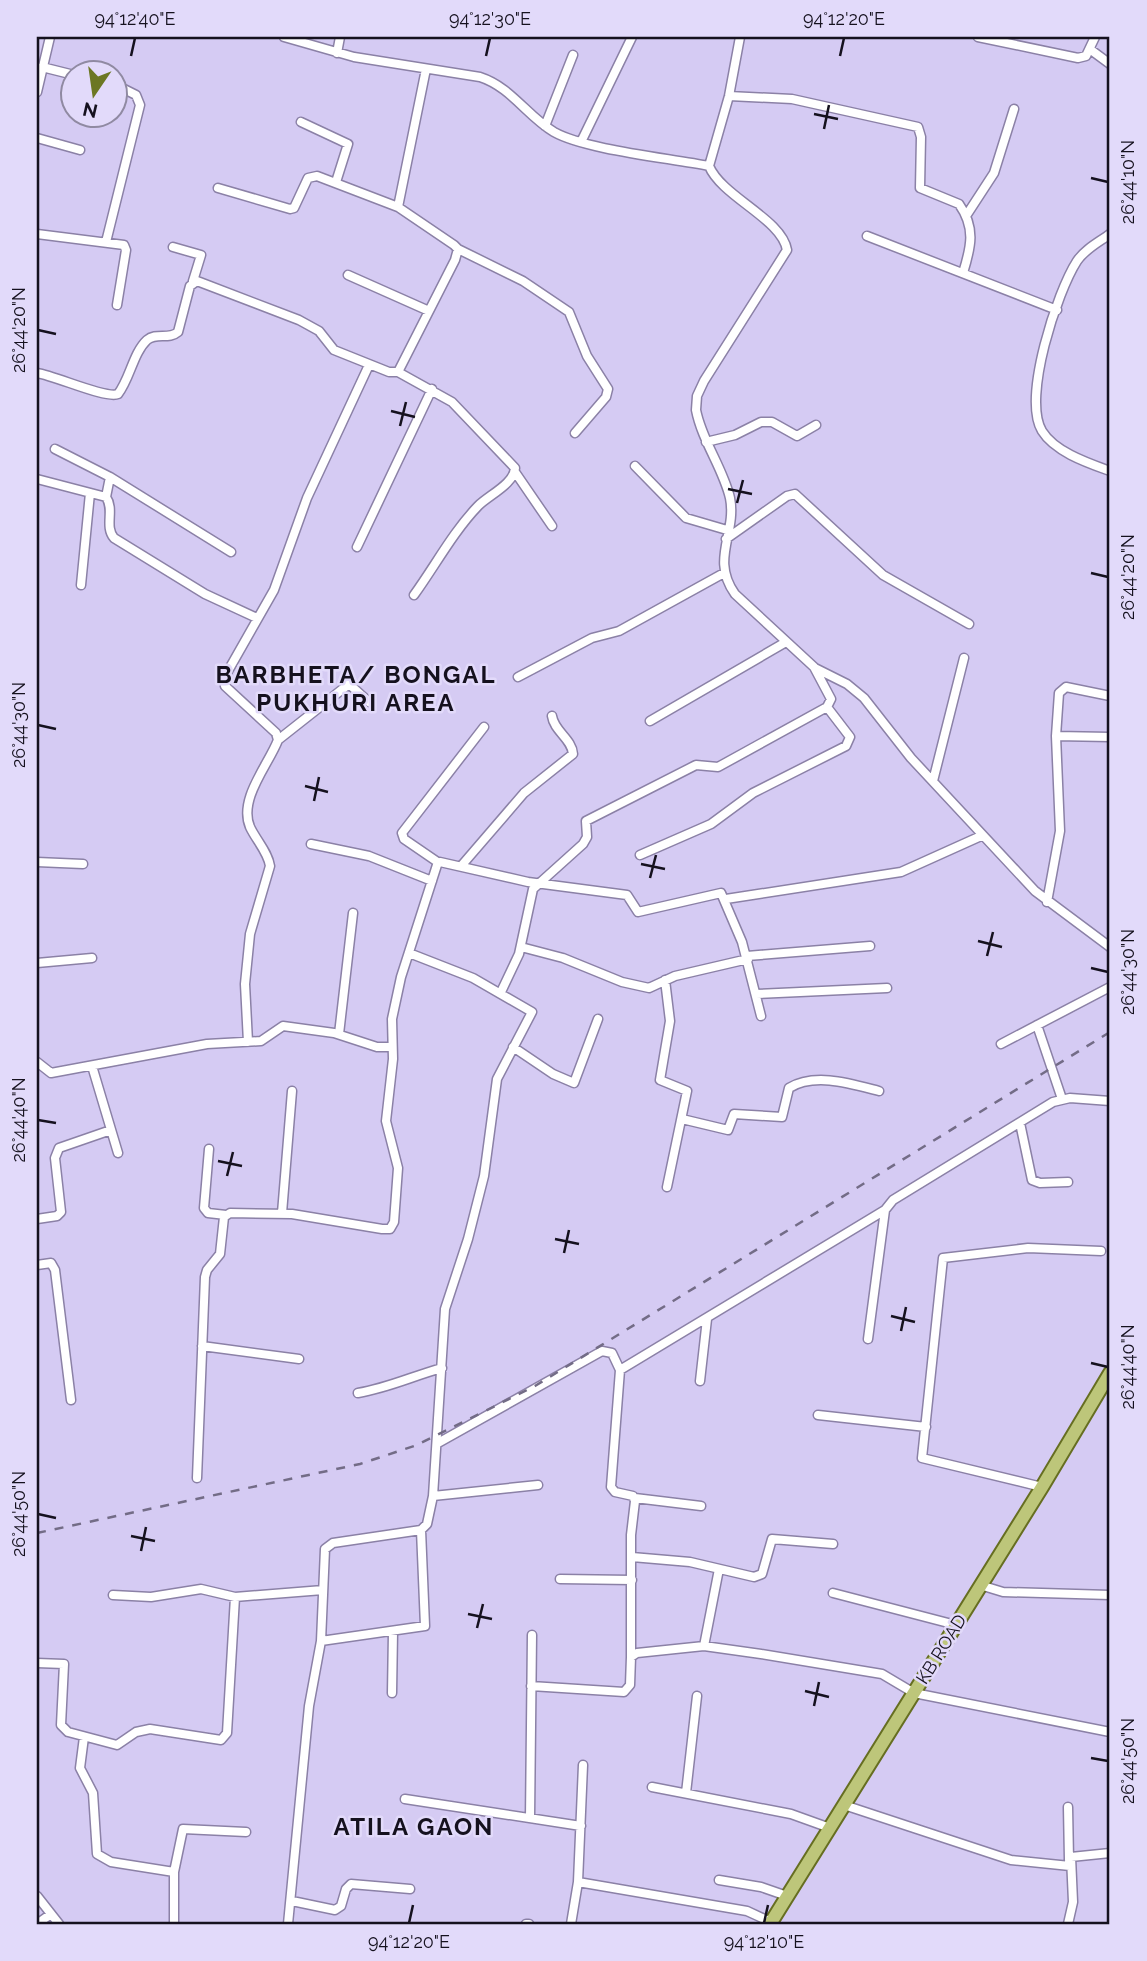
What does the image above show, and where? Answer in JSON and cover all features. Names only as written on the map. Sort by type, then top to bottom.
[{"type":"main road","name":"KB ROAD","points":[[770,1923],[1042,1487],[1110,1373]]},
{"type":"street","points":[[37,92],[50,37]]},
{"type":"street","points":[[284,37],[337,53],[489,80],[504,89],[545,126],[582,142],[709,166],[722,184],[780,236],[787,250],[699,390],[696,410],[730,499],[724,573],[735,594],[786,642],[814,667],[847,684],[863,698],[981,836],[1047,902],[1110,947]]},
{"type":"street","points":[[337,53],[340,37]]},
{"type":"street","points":[[582,142],[632,37]]},
{"type":"street","points":[[709,166],[729,96],[740,37]]},
{"type":"street","points":[[978,37],[1078,58],[1086,56],[1091,50],[1095,37]]},
{"type":"street","points":[[1091,50],[1110,64]]},
{"type":"street","points":[[545,126],[573,55]]},
{"type":"street","points":[[42,66],[60,71]]},
{"type":"street","points":[[398,207],[426,69]]},
{"type":"street","points":[[106,242],[141,104],[136,95],[130,92]]},
{"type":"street","points":[[729,96],[792,99],[865,118],[914,124],[921,138],[920,188],[953,200],[966,216],[972,242],[963,274]]},
{"type":"street","points":[[966,216],[994,173],[1014,109]]},
{"type":"street","points":[[301,122],[348,144],[336,182]]},
{"type":"street","points":[[37,138],[80,150]]},
{"type":"street","points":[[218,188],[290,209],[294,208],[308,178],[317,176],[398,207],[458,249],[523,281],[574,318],[587,356],[608,388],[606,397],[575,433]]},
{"type":"street","points":[[37,234],[124,245],[126,250],[117,305]]},
{"type":"street","points":[[1110,234],[1080,258],[1057,310],[1041,364],[1037,418],[1041,430],[1058,447],[1110,471]]},
{"type":"street","points":[[867,236],[1057,310]]},
{"type":"street","points":[[37,373],[72,381],[104,396],[118,394],[147,341],[156,336],[172,336],[178,332],[201,255],[173,247]]},
{"type":"street","points":[[398,372],[458,249]]},
{"type":"street","points":[[348,275],[429,312]]},
{"type":"street","points":[[192,281],[299,320],[318,331],[334,350],[369,365],[398,372],[432,389],[469,417],[513,464],[515,472],[552,526]]},
{"type":"street","points":[[278,740],[276,733],[223,682],[274,590],[307,498],[369,365]]},
{"type":"street","points":[[357,547],[432,389]]},
{"type":"street","points":[[708,447],[761,422],[772,422],[797,436],[816,425]]},
{"type":"street","points":[[55,449],[110,477],[230,552]]},
{"type":"street","points":[[635,467],[686,518],[727,535]]},
{"type":"street","points":[[414,595],[461,527],[515,472]]},
{"type":"street","points":[[110,477],[106,497],[110,505],[109,528],[114,538],[205,594],[257,618]]},
{"type":"street","points":[[37,479],[106,497]]},
{"type":"street","points":[[81,585],[90,493]]},
{"type":"street","points":[[727,535],[787,496],[795,494],[883,575],[969,624]]},
{"type":"street","points":[[518,677],[592,638],[619,631],[724,573]]},
{"type":"street","points":[[650,721],[786,642]]},
{"type":"street","points":[[933,781],[964,658]]},
{"type":"street","points":[[501,992],[521,947],[526,911],[536,883],[583,844],[587,837],[586,821],[695,765],[718,767],[827,707],[831,699],[830,692],[814,667]]},
{"type":"street","points":[[248,1042],[245,984],[250,934],[270,866],[249,824],[248,809],[253,792],[278,740],[349,684],[369,702]]},
{"type":"street","points":[[1047,902],[1060,831],[1056,736],[1059,693],[1062,687],[1110,696]]},
{"type":"street","points":[[640,855],[711,824],[753,793],[846,746],[850,737],[827,707]]},
{"type":"street","points":[[462,866],[524,793],[573,754],[573,747],[554,724],[552,716]]},
{"type":"street","points":[[484,727],[402,833],[404,839],[439,863],[536,883],[627,895],[638,912],[717,892],[726,899],[747,957],[761,1016]]},
{"type":"street","points":[[1056,736],[1110,737]]},
{"type":"street","points":[[726,899],[901,872],[981,836]]},
{"type":"street","points":[[312,844],[369,856],[432,881]]},
{"type":"street","points":[[37,862],[83,864]]},
{"type":"street","points":[[209,1149],[204,1208],[208,1213],[282,1213],[382,1229],[392,1226],[398,1168],[387,1129],[396,998],[439,863]]},
{"type":"street","points":[[339,1034],[353,913]]},
{"type":"street","points":[[521,947],[642,987],[656,987],[666,980],[747,957],[870,946]]},
{"type":"street","points":[[288,1924],[309,1706],[321,1641],[323,1553],[327,1545],[421,1530],[427,1524],[433,1496],[438,1444],[444,1309],[468,1238],[484,1175],[497,1079],[532,1012],[501,992],[409,953]]},
{"type":"street","points":[[37,963],[92,958]]},
{"type":"street","points":[[666,980],[669,1027],[659,1077],[662,1082],[687,1091],[667,1186]]},
{"type":"street","points":[[1001,1044],[1110,987]]},
{"type":"street","points":[[756,994],[887,988]]},
{"type":"street","points":[[513,1047],[553,1074],[574,1083],[598,1019]]},
{"type":"street","points":[[1037,1025],[1062,1099]]},
{"type":"street","points":[[37,1062],[51,1073],[200,1045],[265,1040],[283,1026],[339,1034],[377,1047],[392,1047]]},
{"type":"street","points":[[92,1066],[118,1153]]},
{"type":"street","points":[[682,1119],[728,1130],[734,1114],[782,1117],[789,1088],[795,1085],[832,1080],[879,1091]]},
{"type":"street","points":[[282,1213],[292,1091]]},
{"type":"street","points":[[620,1370],[885,1210],[900,1195],[1062,1099],[1110,1101]]},
{"type":"street","points":[[1020,1124],[1032,1180],[1040,1183],[1068,1182]]},
{"type":"street","points":[[37,1219],[57,1216],[61,1212],[55,1158],[59,1148],[111,1130]]},
{"type":"street","points":[[869,1339],[885,1210]]},
{"type":"street","points":[[197,1478],[206,1273],[219,1258],[222,1221],[226,1214]]},
{"type":"street","points":[[1042,1487],[927,1461],[921,1454],[943,1258],[1028,1248],[1101,1251]]},
{"type":"street","points":[[37,1265],[51,1263],[55,1270],[71,1400]]},
{"type":"street","points":[[700,1381],[707,1319]]},
{"type":"street","points":[[202,1346],[299,1359]]},
{"type":"street","points":[[438,1444],[602,1351],[612,1353],[620,1370],[611,1487],[615,1492],[635,1498],[701,1506]]},
{"type":"street","points":[[358,1393],[391,1388],[404,1379],[442,1368]]},
{"type":"street","points":[[818,1415],[926,1427]]},
{"type":"street","points":[[433,1496],[538,1485]]},
{"type":"street","points":[[531,1686],[624,1692],[630,1685],[635,1498]]},
{"type":"street","points":[[321,1641],[425,1626],[421,1530]]},
{"type":"street","points":[[632,1557],[675,1560],[758,1577],[772,1539],[833,1544]]},
{"type":"street","points":[[704,1646],[719,1569]]},
{"type":"street","points":[[560,1579],[632,1580]]},
{"type":"street","points":[[980,1585],[1003,1592],[1110,1595]]},
{"type":"street","points":[[113,1595],[150,1597],[201,1589],[235,1597],[323,1590]]},
{"type":"street","points":[[833,1593],[956,1625]]},
{"type":"street","points":[[37,1663],[64,1664],[61,1725],[64,1730],[117,1745],[136,1732],[150,1729],[209,1740],[226,1738],[235,1597]]},
{"type":"street","points":[[392,1693],[393,1632]]},
{"type":"street","points":[[530,1818],[533,1635]]},
{"type":"street","points":[[631,1657],[638,1653],[704,1646],[882,1674],[914,1693],[1110,1732]]},
{"type":"street","points":[[686,1793],[697,1696]]},
{"type":"street","points":[[84,1737],[80,1768],[93,1793],[97,1854],[111,1862],[174,1872]]},
{"type":"street","points":[[571,1924],[578,1882],[583,1765]]},
{"type":"street","points":[[652,1787],[790,1814],[830,1828]]},
{"type":"street","points":[[405,1799],[581,1826]]},
{"type":"street","points":[[844,1805],[1011,1860],[1070,1863]]},
{"type":"street","points":[[1068,1807],[1073,1902],[1068,1924]]},
{"type":"street","points":[[174,1924],[174,1872],[181,1833],[186,1827],[246,1832]]},
{"type":"street","points":[[1070,1863],[1074,1854],[1110,1853]]},
{"type":"street","points":[[719,1880],[761,1886],[788,1896]]},
{"type":"street","points":[[578,1882],[747,1911],[770,1923]]},
{"type":"street","points":[[292,1901],[335,1910],[341,1906],[346,1888],[351,1884],[410,1889]]},
{"type":"street","points":[[37,1896],[59,1924]]},
{"type":"street","points":[[37,1924],[51,1914]]},
{"type":"railway","points":[[37,1533],[360,1464],[417,1445],[535,1386],[1110,1032]]},
{"type":"district","name":"BARBHETA/ BONGAL PUKHURI AREA","points":[[356,688]]},
{"type":"district","name":"ATILA GAON","points":[[414,1826]]}]
